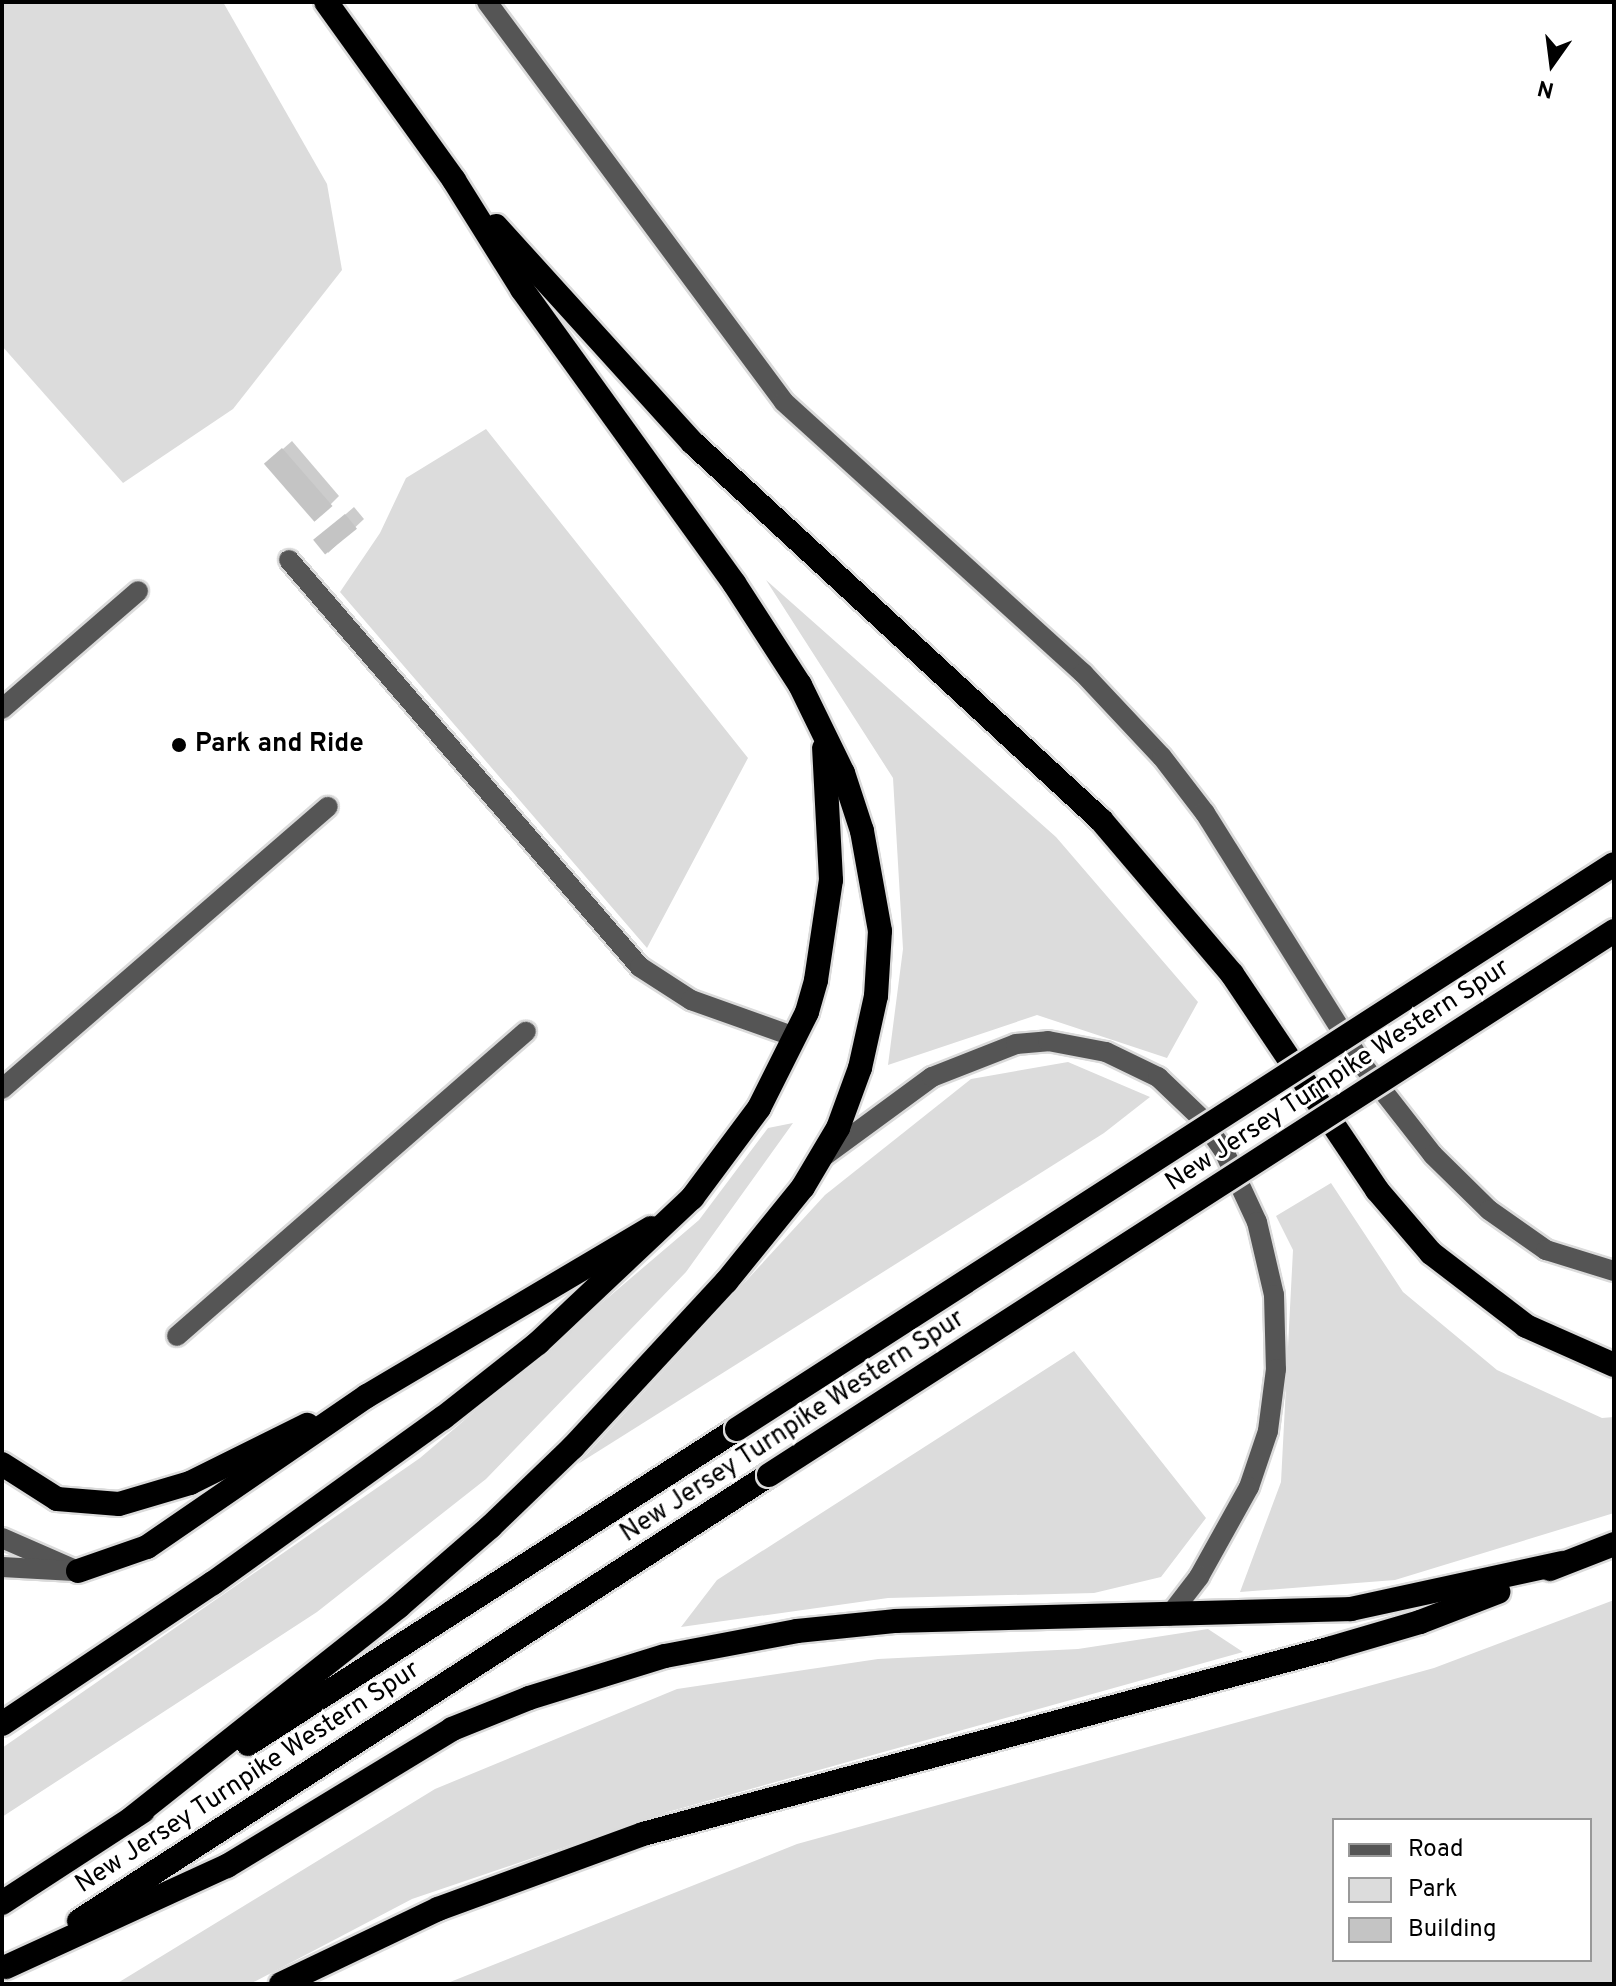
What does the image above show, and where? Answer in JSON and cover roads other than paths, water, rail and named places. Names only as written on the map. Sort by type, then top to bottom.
[{"type":"highway","points":[[132,1818],[398,1607],[531,1489],[726,1282],[821,1159],[850,1099],[869,1034],[880,931],[853,800],[816,719],[756,615],[522,289],[454,180],[326,2]]},
{"type":"highway","points":[[454,180],[682,432],[1101,820],[1232,974],[1377,1190],[1431,1253],[1526,1326],[1614,1365]]},
{"type":"highway","points":[[2,1724],[213,1583],[443,1418],[538,1343],[671,1218],[737,1142],[795,1037],[820,965],[831,880],[827,777],[816,719]]},
{"type":"highway","name":"New Jersey Turnpike Western Spur","points":[[2,1903],[1614,864]]},
{"type":"highway","name":"New Jersey Turnpike Western Spur","points":[[4,1969],[1614,931]]},
{"type":"highway","points":[[78,1571],[147,1547],[367,1396],[592,1259],[671,1218]]},
{"type":"highway","points":[[2,1464],[57,1499],[97,1504],[143,1500],[200,1479],[367,1396]]},
{"type":"highway","points":[[281,1984],[451,1903],[630,1838],[1420,1622],[1614,1544]]},
{"type":"highway","points":[[4,1969],[227,1866],[452,1729],[617,1669],[708,1646],[843,1626],[1351,1609],[1562,1563]]},
{"type":"lane","points":[[487,2],[784,402],[1072,662],[1162,757],[1205,813],[1365,1068],[1433,1155],[1489,1210],[1533,1242],[1614,1271]]},
{"type":"lane","points":[[289,560],[640,967],[691,1000],[795,1037]]},
{"type":"lane","points":[[2,709],[138,591]]},
{"type":"lane","points":[[2,1089],[328,807]]},
{"type":"lane","points":[[177,1336],[526,1032]]},
{"type":"lane","points":[[821,1159],[932,1077],[1016,1044],[1076,1043],[1106,1052],[1158,1077],[1201,1118],[1224,1151],[1257,1222],[1274,1295],[1276,1369],[1268,1431],[1249,1487],[1199,1577],[1169,1616]]},
{"type":"lane","points":[[2,1538],[78,1571]]},
{"type":"lane","points":[[2,1567],[78,1571]]},
{"type":"place","name":"Park and Ride","points":[[179,745]]}]
